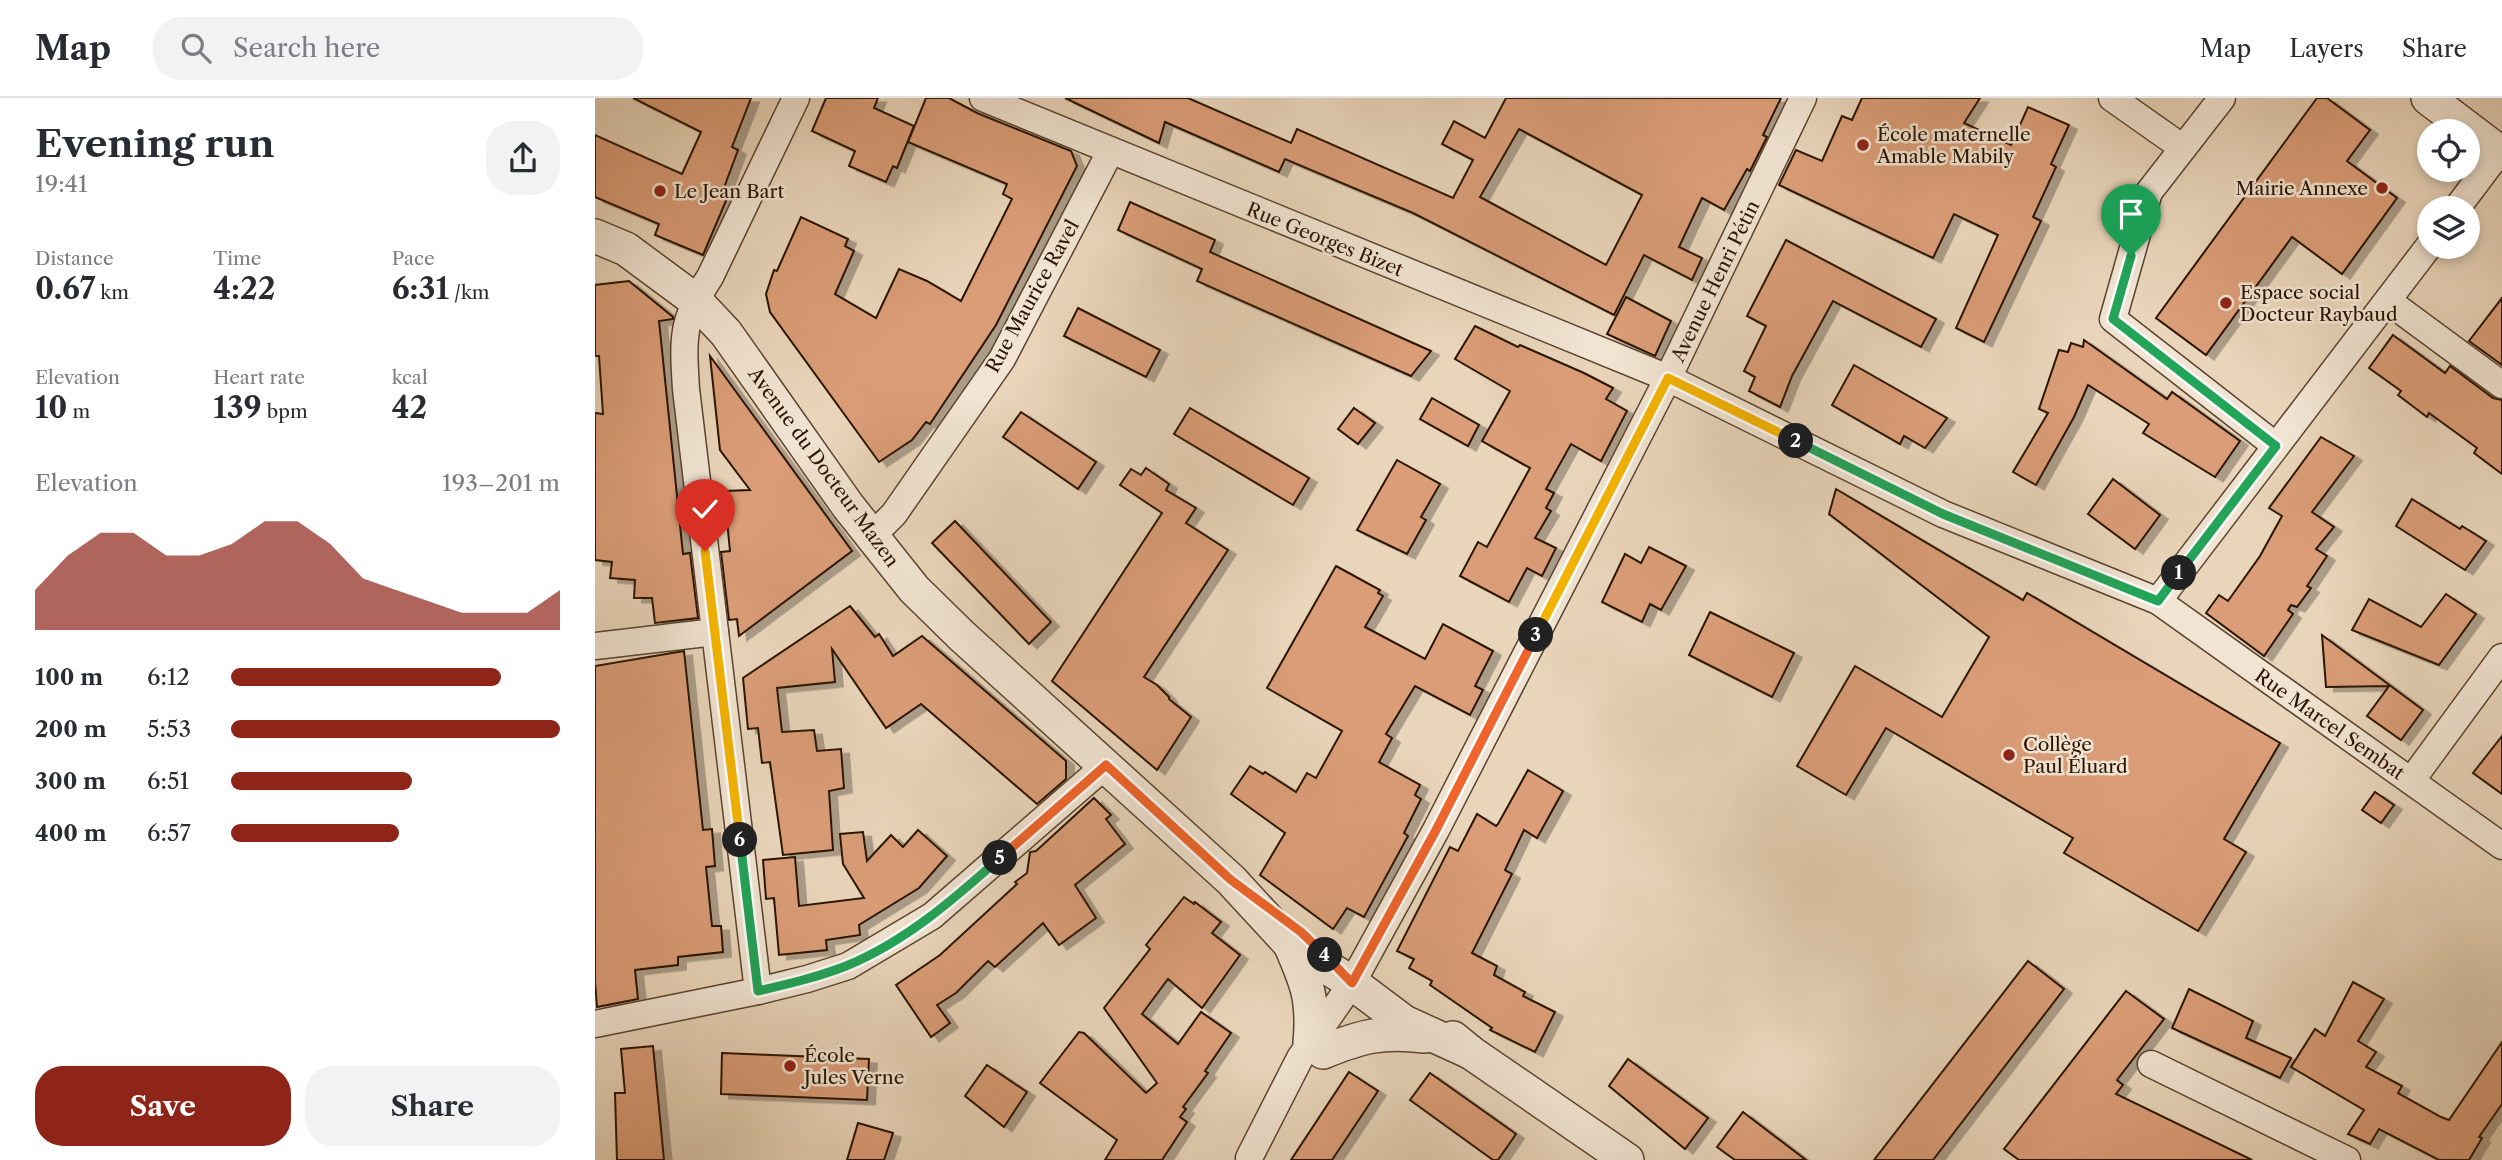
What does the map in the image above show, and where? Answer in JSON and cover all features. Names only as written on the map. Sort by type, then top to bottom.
[{"type":"street","points":[[758,991],[686,390],[683,336],[695,300],[710,277],[796,98]]},
{"type":"street","name":"Rue Georges Bizet","points":[[983,98],[1668,378],[1943,514],[2158,601]]},
{"type":"street","name":"Avenue Henri Pétin","points":[[1249,1159],[1311,1076],[1316,1048],[1436,830],[1668,378],[1803,98]]},
{"type":"street","points":[[2112,98],[2183,148]]},
{"type":"street","points":[[2222,98],[2149,192],[2113,319],[2276,446]]},
{"type":"street","points":[[2428,98],[2501,151],[2466,196]]},
{"type":"street","name":"Rue Maurice Ravel","points":[[871,537],[894,514],[1002,359],[1110,152]]},
{"type":"street","name":"Avenue du Docteur Mazen","points":[[595,236],[626,249],[695,300],[726,333],[871,537],[915,589],[962,636],[1231,880],[1290,944],[1352,983]]},
{"type":"street","points":[[2158,601],[2419,259]]},
{"type":"street","points":[[2388,300],[2502,385]]},
{"type":"street","name":"Rue Marcel Sembat","points":[[2158,601],[2502,846]]},
{"type":"street","points":[[595,646],[715,632]]},
{"type":"street","points":[[2410,781],[2502,657]]},
{"type":"street","points":[[595,1024],[758,991],[848,965],[932,916],[1106,765]]},
{"type":"street","name":"Avenue du Docteur Mazen","points":[[1231,880],[1301,932],[1352,983]]},
{"type":"street","points":[[1290,944],[1309,989],[1316,1048],[1367,1035],[1396,1032],[1437,1037]]},
{"type":"street","points":[[1352,983],[1404,1022],[1470,1052]]},
{"type":"street","points":[[1352,983],[1413,1006],[1470,1052],[1627,1160]]},
{"type":"street","points":[[2151,1064],[2347,1160]]},
{"type":"building","name":"Le Jean Bart","points":[[633,98],[751,98],[732,147],[738,150],[722,193],[728,196],[703,255],[655,235],[659,224],[595,197],[595,135],[682,174],[701,132]]},
{"type":"building","points":[[826,98],[878,98],[874,108],[914,126],[897,168],[893,166],[886,182],[849,166],[855,151],[812,131]]},
{"type":"building","points":[[926,98],[949,98],[977,113],[1071,151],[1077,166],[996,325],[930,424],[926,422],[912,440],[879,462],[770,312],[766,294],[774,270],[777,271],[801,217],[848,239],[845,246],[854,251],[835,294],[876,318],[899,269],[927,281],[961,301],[1012,199],[1003,194],[1007,184],[908,142]]},
{"type":"building","points":[[1065,98],[1188,98],[1291,143],[1297,129],[1453,198],[1473,160],[1442,144],[1454,121],[1485,138],[1506,98],[1781,98],[1763,135],[1767,137],[1750,171],[1747,169],[1724,210],[1702,198],[1679,247],[1702,258],[1692,280],[1644,255],[1614,315],[1413,213],[1285,159],[1279,172],[1165,122],[1159,143]],"holes":[[[1519,129],[1642,195],[1606,265],[1480,197]]]},
{"type":"building","points":[[1862,98],[1980,98],[1964,123],[2011,145],[2028,107],[2069,125],[2051,164],[2056,167],[2033,217],[2041,221],[1984,342],[1956,328],[1998,235],[1954,214],[1933,258],[1779,185],[1796,150],[1822,161],[1842,116],[1852,120]]},
{"type":"building","points":[[2317,98],[2327,98],[2370,130],[2347,161],[2397,198],[2342,274],[2292,237],[2206,355],[2156,318]]},
{"type":"building","points":[[1130,202],[1215,240],[1210,252],[1431,351],[1411,376],[1197,281],[1202,269],[1118,230]]},
{"type":"building","points":[[1786,240],[1936,319],[1921,347],[1833,301],[1792,376],[1780,407],[1749,391],[1755,377],[1744,371],[1766,326],[1747,316]]},
{"type":"building","points":[[629,281],[673,317],[659,321],[683,554],[690,553],[698,618],[655,623],[652,598],[634,598],[635,580],[610,578],[612,562],[595,560],[595,413],[603,414],[599,356],[595,356],[595,285]]},
{"type":"building","points":[[1626,297],[1671,321],[1655,356],[1607,334]]},
{"type":"building","points":[[2502,298],[2502,365],[2469,341]]},
{"type":"building","points":[[1078,308],[1160,350],[1146,377],[1064,336]]},
{"type":"building","points":[[1475,326],[1613,388],[1606,399],[1627,411],[1601,461],[1571,444],[1546,489],[1554,493],[1546,508],[1551,511],[1535,538],[1556,548],[1542,576],[1527,568],[1509,602],[1460,576],[1478,542],[1487,547],[1530,468],[1482,441],[1510,391],[1455,359]]},
{"type":"building","points":[[2393,335],[2445,373],[2450,366],[2493,398],[2502,400],[2502,474],[2474,453],[2477,448],[2429,413],[2427,417],[2398,395],[2401,391],[2369,368]]},
{"type":"building","points":[[2084,340],[2167,399],[2172,392],[2240,441],[2215,477],[2143,433],[2149,424],[2088,385],[2074,417],[2036,485],[2013,472],[2048,413],[2039,409],[2059,350],[2068,352],[2071,343],[2083,347]]},
{"type":"building","points":[[710,356],[852,551],[739,636],[737,619],[729,620],[721,552],[730,551],[724,491],[750,490],[720,450]]},
{"type":"building","points":[[1854,365],[1947,418],[1925,448],[1904,436],[1900,444],[1832,405]]},
{"type":"building","points":[[1432,398],[1479,425],[1468,446],[1420,419]]},
{"type":"building","points":[[1190,408],[1309,478],[1293,505],[1174,434]]},
{"type":"building","points":[[1354,408],[1375,423],[1358,444],[1338,429]]},
{"type":"building","points":[[1021,412],[1096,462],[1078,489],[1003,437]]},
{"type":"building","points":[[2321,437],[2354,456],[2312,512],[2334,527],[2316,549],[2327,556],[2307,586],[2311,588],[2297,607],[2291,605],[2288,610],[2293,614],[2264,656],[2206,613],[2219,595],[2228,601],[2260,556],[2282,516],[2269,508]]},
{"type":"building","points":[[1397,460],[1440,484],[1421,517],[1426,520],[1407,554],[1357,530]]},
{"type":"building","points":[[1146,468],[1169,484],[1166,490],[1196,508],[1186,523],[1228,550],[1144,677],[1157,685],[1191,717],[1157,770],[1052,681],[1162,513],[1120,485],[1131,469],[1141,475]]},
{"type":"building","points":[[2113,479],[2160,515],[2135,549],[2088,514]]},
{"type":"building","points":[[1836,489],[2023,600],[2027,593],[2280,743],[2224,839],[2246,852],[2198,931],[2064,853],[2073,838],[1886,728],[1846,795],[1797,766],[1855,666],[1942,717],[1989,637],[1829,514]]},
{"type":"building","points":[[2412,499],[2460,529],[2462,526],[2486,541],[2465,570],[2396,526]]},
{"type":"building","points":[[955,521],[1051,622],[1029,644],[932,543]]},
{"type":"building","points":[[1649,547],[1686,566],[1661,610],[1650,604],[1642,622],[1602,602],[1625,554],[1641,563]]},
{"type":"building","points":[[1336,566],[1380,590],[1378,593],[1383,596],[1365,627],[1425,659],[1443,624],[1493,651],[1475,686],[1483,690],[1470,715],[1415,686],[1386,734],[1392,738],[1379,762],[1420,785],[1415,795],[1421,799],[1404,833],[1408,836],[1364,917],[1347,908],[1333,929],[1260,875],[1285,833],[1231,794],[1250,766],[1263,774],[1265,772],[1296,792],[1307,773],[1316,778],[1342,731],[1267,688]]},
{"type":"building","points":[[2446,594],[2476,614],[2439,665],[2352,630],[2369,599],[2421,627]]},
{"type":"building","points":[[850,606],[875,637],[879,634],[893,656],[922,636],[1066,761],[1066,779],[1037,804],[921,704],[886,728],[832,649],[835,682],[777,688],[782,732],[814,730],[817,751],[841,749],[844,788],[829,791],[833,850],[783,855],[770,762],[762,763],[758,728],[748,729],[743,678]]},
{"type":"building","points":[[1710,612],[1794,653],[1772,697],[1689,655]]},
{"type":"building","points":[[2322,635],[2423,710],[2401,740],[2367,716],[2389,686],[2326,687]]},
{"type":"building","points":[[684,651],[703,830],[712,829],[715,866],[706,867],[712,926],[721,926],[723,952],[678,957],[678,965],[635,970],[638,999],[597,1007],[595,666]]},
{"type":"building","points":[[2502,736],[2502,794],[2473,773]]},
{"type":"building","points":[[1528,770],[1563,791],[1537,838],[1524,830],[1505,870],[1512,874],[1472,953],[1497,966],[1494,975],[1525,992],[1523,996],[1555,1012],[1535,1052],[1490,1030],[1492,1028],[1430,985],[1432,981],[1409,968],[1414,959],[1397,951],[1450,847],[1458,851],[1477,814],[1496,826]]},
{"type":"building","points":[[2375,792],[2394,805],[2381,823],[2362,810]]},
{"type":"building","points":[[1094,798],[1111,815],[1106,819],[1125,844],[1075,885],[1096,918],[1059,945],[1043,923],[995,967],[988,961],[956,993],[937,1005],[950,1023],[931,1037],[896,985],[940,955],[1017,884],[1015,882],[1027,873],[1030,852],[1036,851]]},
{"type":"building","points":[[918,830],[947,856],[919,888],[859,925],[860,935],[826,940],[827,950],[779,955],[774,898],[766,899],[763,860],[795,857],[799,906],[864,898],[843,864],[840,834],[863,832],[867,861],[891,835],[903,847]]},
{"type":"building","points":[[1184,897],[1221,922],[1212,933],[1240,955],[1202,1008],[1168,979],[1142,1014],[1178,1044],[1201,1012],[1231,1033],[1205,1071],[1208,1073],[1183,1107],[1186,1109],[1180,1117],[1187,1122],[1162,1160],[1105,1160],[1117,1140],[1040,1083],[1079,1032],[1084,1033],[1146,1093],[1157,1083],[1104,1008],[1150,949],[1146,945]]},
{"type":"building","points":[[2028,961],[2064,989],[1933,1160],[1874,1160]]},
{"type":"building","points":[[2353,982],[2384,999],[2358,1041],[2376,1052],[2366,1067],[2402,1086],[2398,1093],[2441,1117],[2449,1120],[2502,1042],[2502,1104],[2479,1137],[2482,1138],[2469,1160],[2439,1160],[2379,1129],[2370,1144],[2348,1134],[2364,1110],[2291,1067],[2315,1029],[2325,1036]]},
{"type":"building","points":[[2189,989],[2253,1021],[2246,1038],[2291,1058],[2280,1078],[2172,1028]]},
{"type":"building","points":[[2126,991],[2164,1019],[2117,1080],[2123,1085],[2116,1094],[2252,1160],[2019,1160],[2004,1149]]},
{"type":"building","points":[[653,1046],[664,1160],[617,1160],[615,1093],[625,1093],[621,1049]]},
{"type":"building","points":[[722,1053],[869,1059],[867,1100],[721,1094]]},
{"type":"building","points":[[1628,1059],[1708,1118],[1685,1149],[1609,1086]]},
{"type":"building","points":[[987,1065],[1027,1092],[1004,1127],[965,1096]]},
{"type":"building","points":[[1349,1072],[1378,1091],[1332,1160],[1291,1160]]},
{"type":"building","points":[[1430,1073],[1516,1134],[1498,1160],[1493,1160],[1410,1100]]},
{"type":"building","points":[[1743,1112],[1806,1160],[1735,1160],[1717,1147]]},
{"type":"building","points":[[858,1123],[893,1133],[884,1160],[847,1160]]},
{"type":"place","name":"École maternelle Amable Mabily","points":[[1863,145]]},
{"type":"place","name":"Mairie Annexe","points":[[2382,188]]},
{"type":"place","name":"Le Jean Bart","points":[[660,191]]},
{"type":"place","name":"Espace social Docteur Raybaud","points":[[2226,303]]},
{"type":"place","name":"Collège Paul Éluard","points":[[2009,755]]},
{"type":"place","name":"École Jules Verne","points":[[790,1066]]},
{"type":"route","points":[[705,551],[758,991],[848,965],[932,916],[1106,765],[1231,880],[1301,932],[1352,983],[1436,830],[1668,378],[1943,514],[2158,601],[2276,446],[2113,319],[2131,256]]}]
